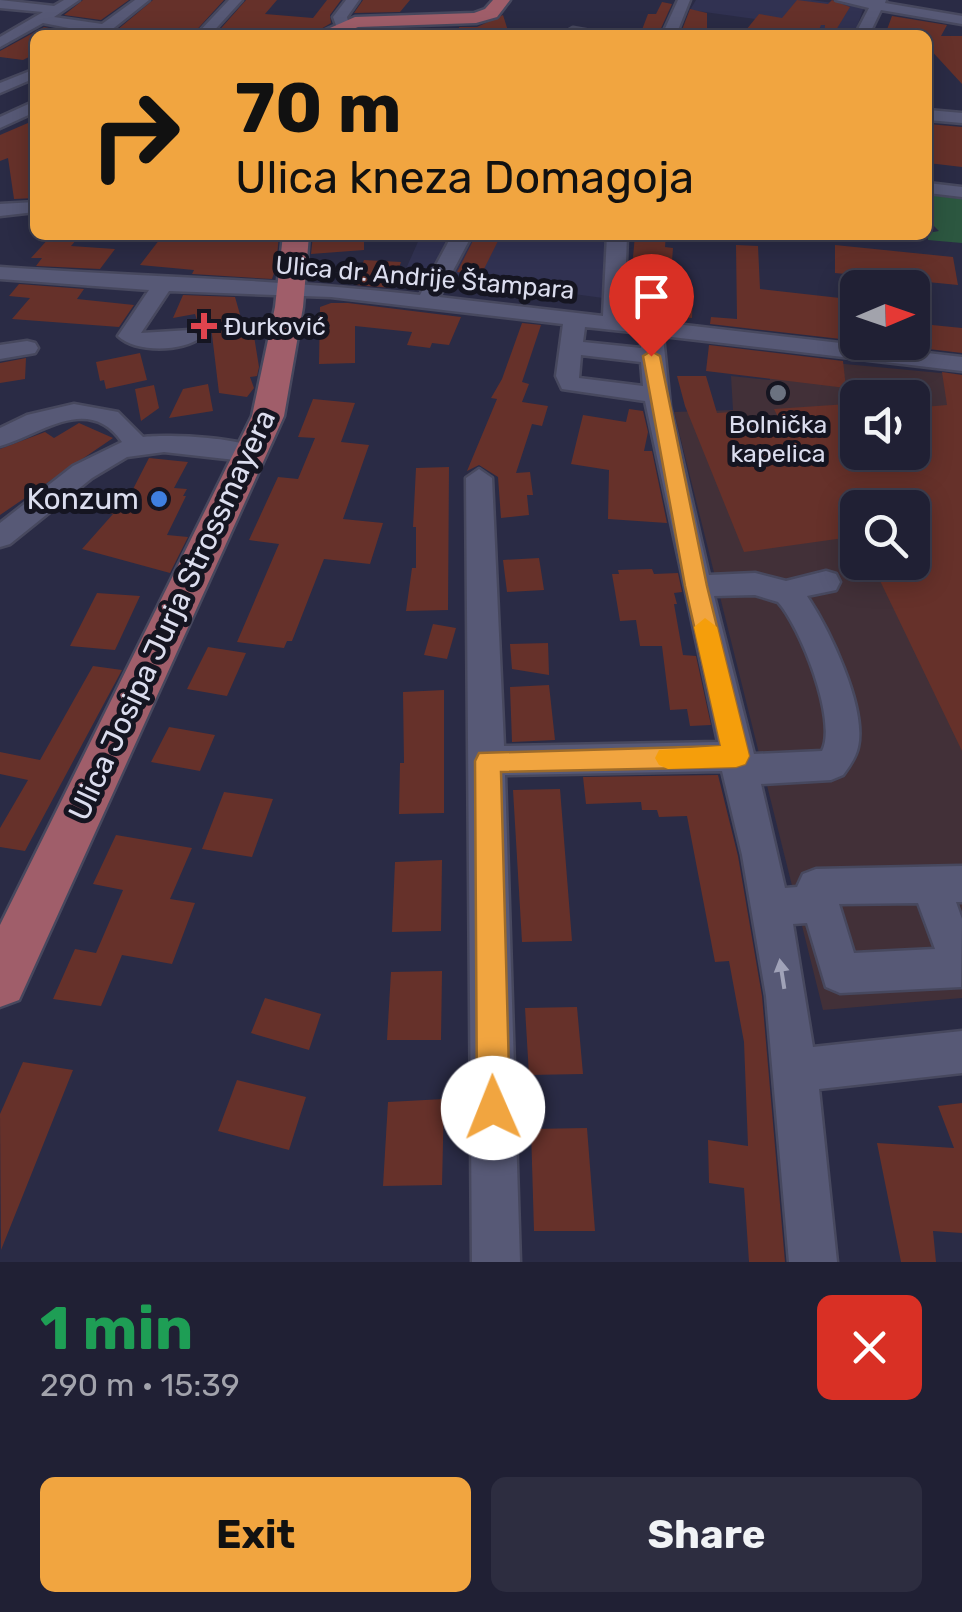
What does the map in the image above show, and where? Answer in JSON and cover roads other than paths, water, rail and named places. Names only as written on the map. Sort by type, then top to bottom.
[{"type":"main road","points":[[334,30],[476,18],[491,13],[502,0]]},
{"type":"main road","name":"Ulica Josipa Jurja Strossmayera","points":[[0,981],[253,454],[272,404],[296,240]]},
{"type":"street","points":[[0,42],[73,0]]},
{"type":"street","points":[[104,30],[144,0]]},
{"type":"street","points":[[208,30],[236,0]]},
{"type":"street","points":[[334,30],[353,0]]},
{"type":"street","points":[[672,30],[684,0]]},
{"type":"street","points":[[842,0],[878,2],[962,20]]},
{"type":"street","points":[[864,30],[878,2]]},
{"type":"street","points":[[0,4],[56,10]]},
{"type":"street","points":[[0,16],[21,6]]},
{"type":"street","points":[[42,18],[85,30]]},
{"type":"street","points":[[0,88],[30,75]]},
{"type":"street","points":[[0,123],[30,108]]},
{"type":"street","points":[[932,115],[962,118]]},
{"type":"street","points":[[932,173],[962,177]]},
{"type":"street","points":[[932,188],[962,192]]},
{"type":"street","points":[[0,210],[30,207]]},
{"type":"street","points":[[426,301],[459,240]]},
{"type":"street","points":[[613,322],[618,240]]},
{"type":"street","name":"Ulica dr. Andrije Štampara","points":[[0,272],[426,301],[613,322],[652,342],[962,364]]},
{"type":"street","points":[[163,286],[134,322],[130,336],[142,342],[190,337]]},
{"type":"street","points":[[576,318],[567,376],[570,384],[658,395]]},
{"type":"street","points":[[571,347],[652,342],[658,395],[696,586],[771,908],[797,1070],[812,1262]]},
{"type":"street","points":[[0,352],[26,348]]},
{"type":"street","points":[[0,438],[40,416],[83,410],[118,420],[137,446]]},
{"type":"street","points":[[0,537],[120,450],[137,446],[253,454]]},
{"type":"street","points":[[479,478],[496,1262]]},
{"type":"street","points":[[787,594],[801,586],[826,582]]},
{"type":"street","points":[[488,761],[831,765],[842,750],[840,711],[807,617],[787,594],[758,584],[696,586]]},
{"type":"street","points":[[946,885],[961,967],[840,973],[820,904],[816,888],[946,885]]},
{"type":"street","points":[[771,908],[820,904]]},
{"type":"street","points":[[797,1070],[962,1052]]},
{"type":"place","name":"Đurković","points":[[204,326]]},
{"type":"place","name":"Bolnička kapelica","points":[[778,393]]},
{"type":"place","name":"Konzum","points":[[159,499]]}]
